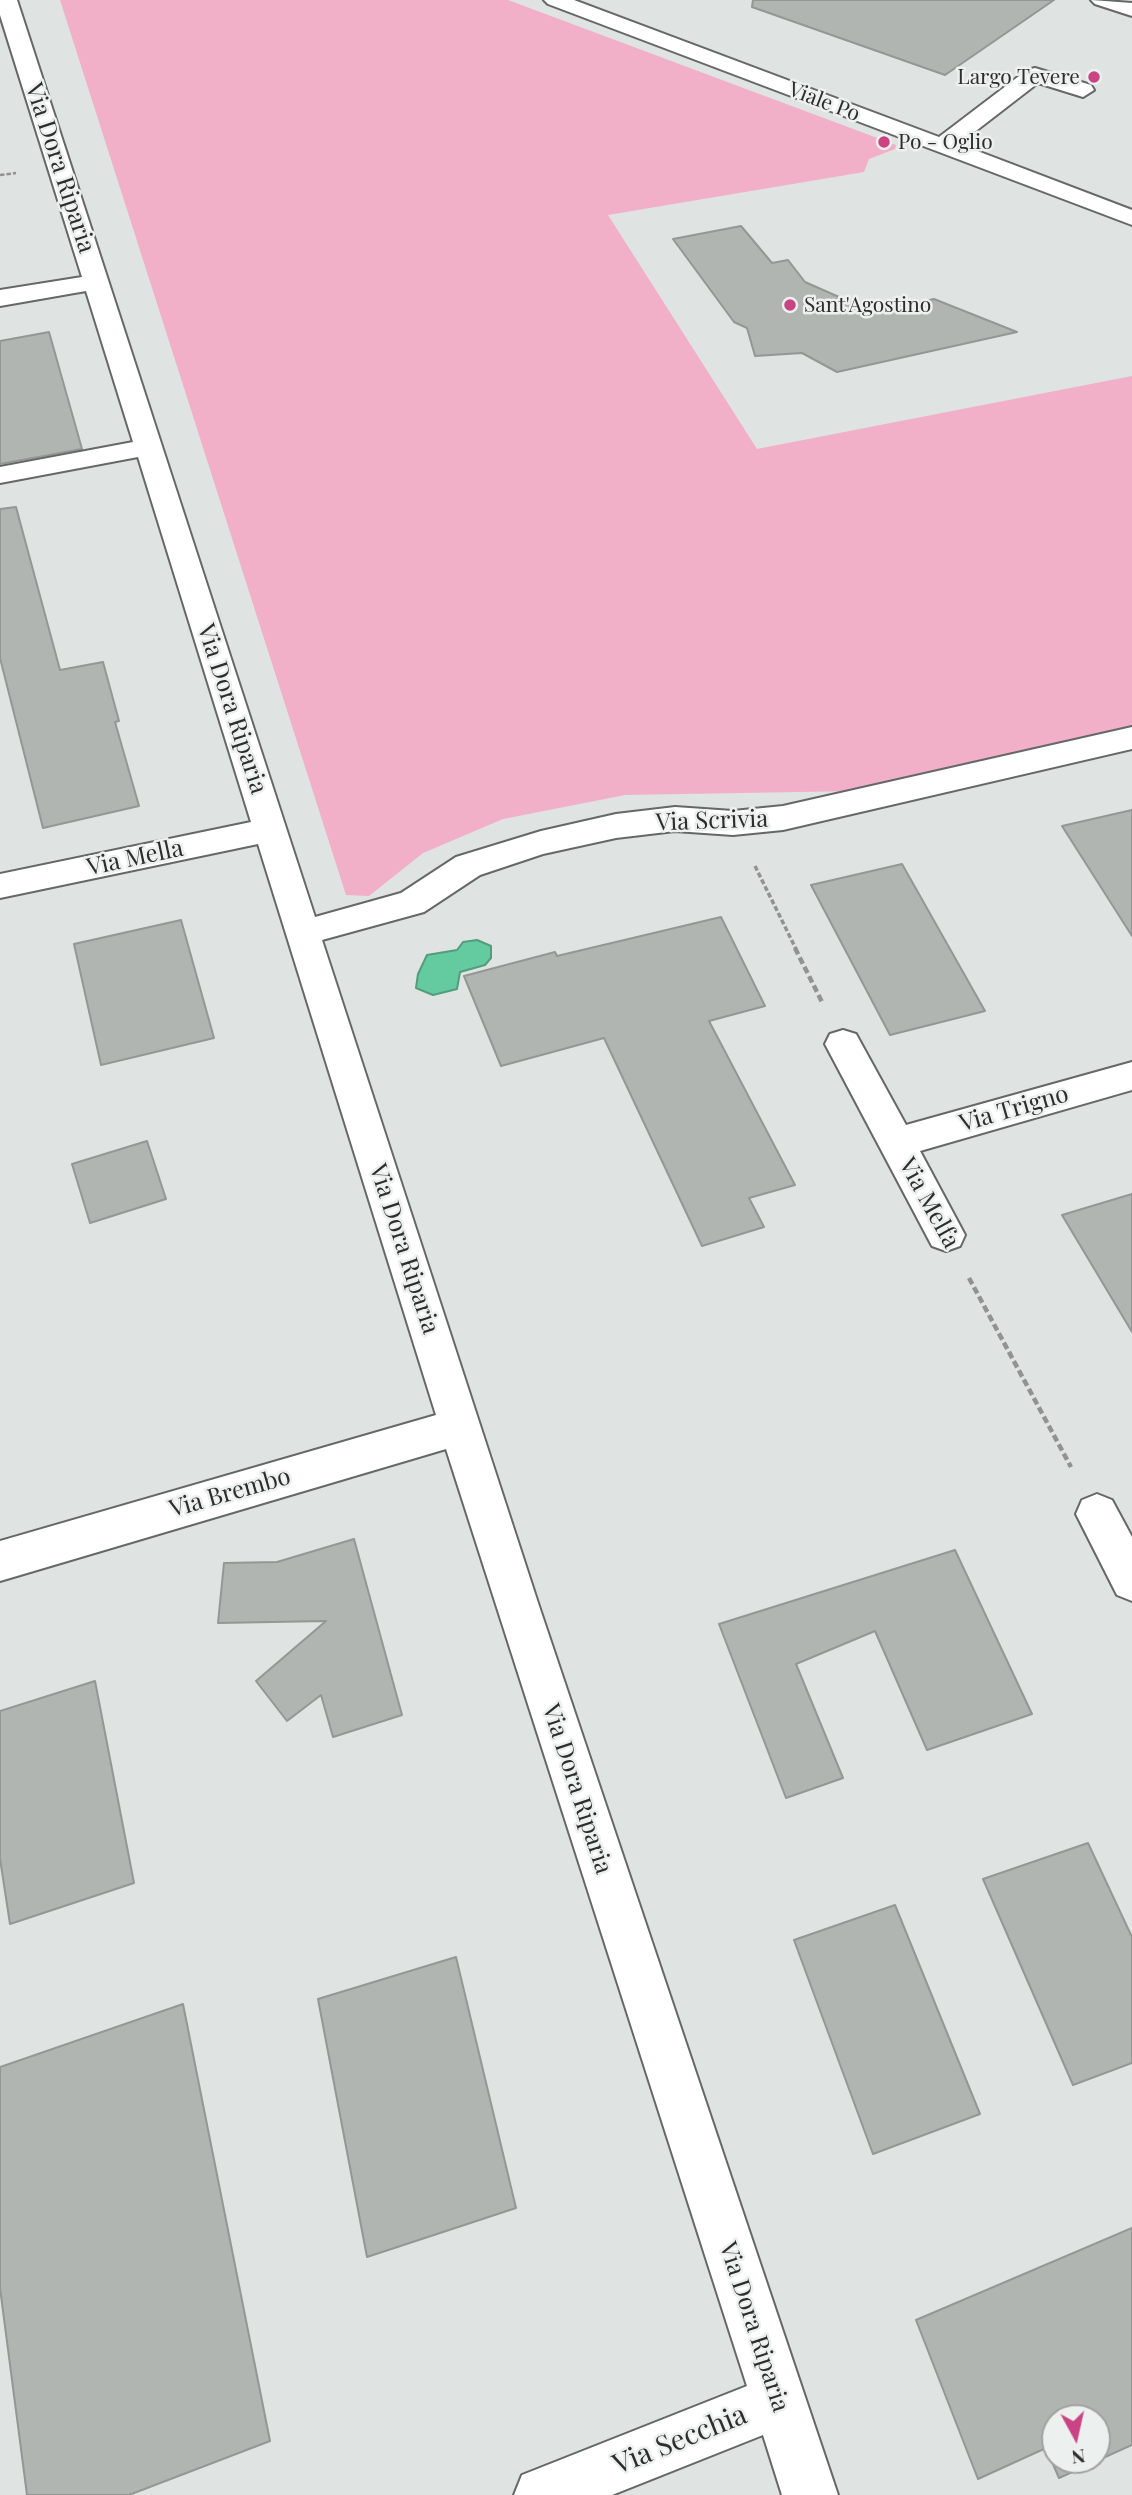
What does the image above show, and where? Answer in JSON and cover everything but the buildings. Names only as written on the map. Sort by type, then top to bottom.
[{"type":"street","name":"Via Dora Riparia","points":[[6,0],[460,1426],[810,2495]]},
{"type":"street","name":"Viale Po","points":[[601,0],[950,140],[1132,218]]},
{"type":"street","points":[[1102,0],[1132,10]]},
{"type":"street","name":"Viale Po","points":[[565,1],[950,140],[1132,199]]},
{"type":"street","points":[[950,140],[1035,75],[1083,90]]},
{"type":"street","points":[[0,298],[96,282]]},
{"type":"street","points":[[0,475],[149,447]]},
{"type":"street","name":"Via Scrivia","points":[[303,933],[412,903],[468,866],[541,843],[616,826],[675,819],[733,822],[783,818],[1132,738]]},
{"type":"street","name":"Via Mella","points":[[0,886],[270,830]]},
{"type":"street","name":"Via Melfa","points":[[843,1044],[946,1234]]},
{"type":"street","name":"Via Trigno","points":[[896,1143],[1132,1076]]},
{"type":"street","name":"Via Brembo","points":[[0,1561],[460,1426]]},
{"type":"street","points":[[1097,1514],[1132,1580]]},
{"type":"street","name":"Via Secchia","points":[[542,2495],[778,2401]]},
{"type":"path","points":[[733,822],[843,1044]]},
{"type":"path","name":"Via Melfa","points":[[946,1234],[1097,1514]]},
{"type":"shaded area","points":[[60,0],[508,0],[896,145],[895,149],[869,159],[864,172],[608,215],[757,449],[1132,376],[1132,730],[856,791],[625,795],[503,819],[423,853],[369,896],[346,895]]},
{"type":"shaded area","points":[[477,940],[491,946],[491,958],[485,965],[460,972],[457,989],[433,995],[416,988],[418,974],[427,955],[457,950],[463,942]]},
{"type":"place","name":"Largo Tevere","points":[[1094,77]]},
{"type":"place","name":"Po - Oglio","points":[[884,142]]},
{"type":"place","name":"Sant'Agostino","points":[[790,305]]}]
